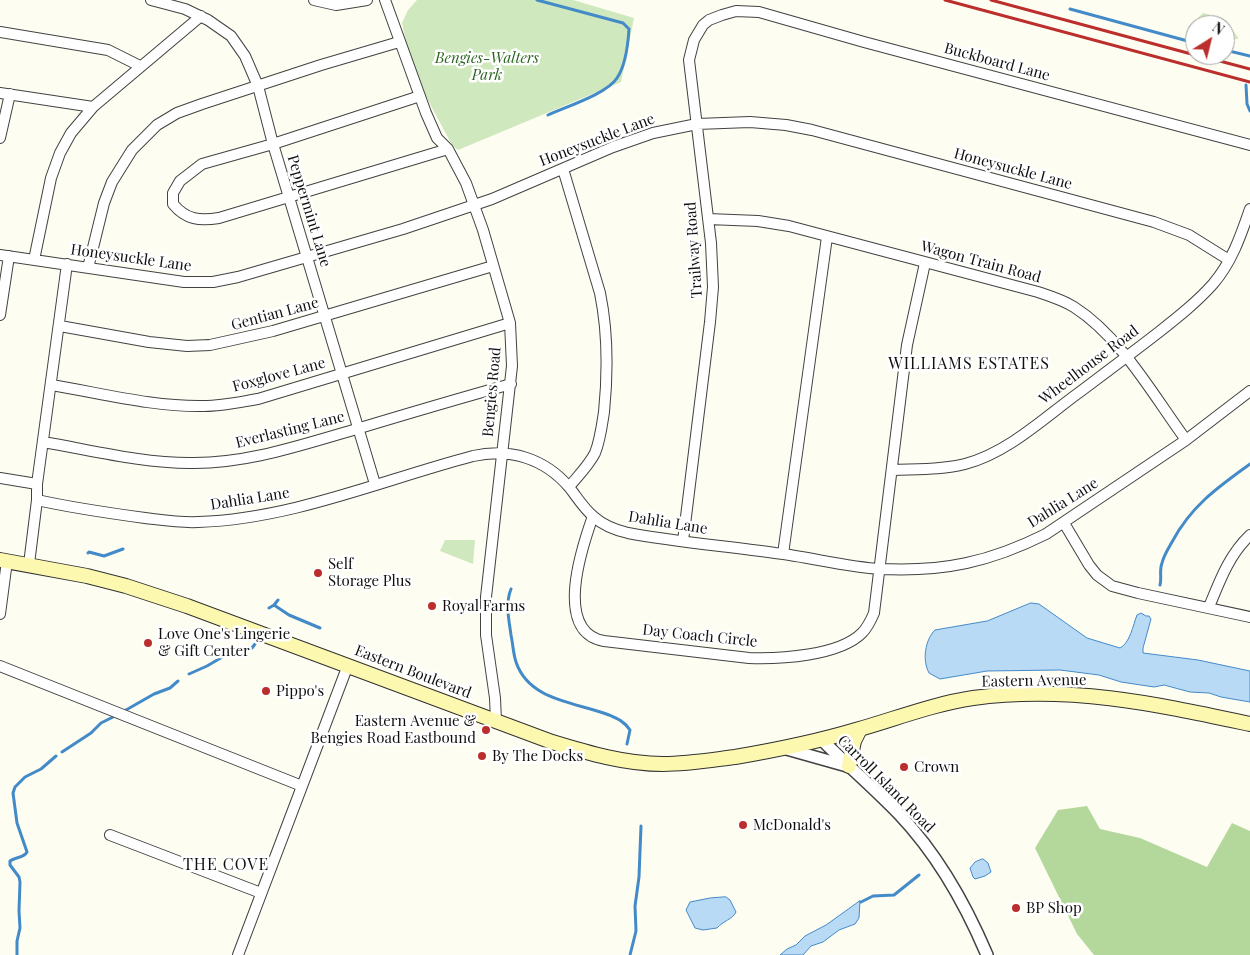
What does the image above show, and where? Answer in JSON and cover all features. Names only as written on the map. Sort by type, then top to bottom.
[{"type":"main road","name":"Eastern Boulevard","points":[[3,561],[29,564],[86,576],[126,586],[187,606],[584,752],[643,763],[676,764],[711,760],[822,740]]},
{"type":"main road","name":"Eastern Avenue","points":[[822,740],[965,700],[988,696],[1035,694],[1111,697],[1250,724]]},
{"type":"main road","points":[[849,766],[854,741],[860,729]]},
{"type":"street","name":"Peppermint Lane","points":[[151,0],[172,5],[218,25],[236,41],[245,56],[258,86],[273,144],[375,484]]},
{"type":"street","points":[[314,0],[336,5],[367,0]]},
{"type":"street","name":"Bengies Road","points":[[385,0],[399,42],[438,138],[448,149],[466,183],[510,323],[512,366],[486,597],[486,635],[496,721]]},
{"type":"street","name":"Trailway Road","points":[[683,541],[712,300],[712,243],[690,60],[694,40],[703,25],[722,14],[736,12]]},
{"type":"street","name":"Buckboard Lane","points":[[736,12],[758,12],[1250,145]]},
{"type":"street","points":[[34,260],[47,192],[56,163],[71,133],[93,107],[201,16]]},
{"type":"street","points":[[0,32],[108,50],[140,66]]},
{"type":"street","points":[[88,268],[104,203],[112,182],[132,150],[157,125],[177,113],[321,65],[399,42]]},
{"type":"street","points":[[0,138],[5,93],[93,107]]},
{"type":"street","points":[[420,96],[273,144],[202,164],[180,181],[173,193],[173,204],[178,210],[193,219],[219,218],[448,149]]},
{"type":"street","name":"Honeysuckle Lane","points":[[4,256],[184,282],[213,282],[238,277],[403,229],[474,205],[637,138],[697,124],[750,122],[786,125],[812,130],[1154,222],[1188,236],[1229,260]]},
{"type":"street","points":[[563,169],[600,293],[604,312],[607,347],[604,405],[598,444],[593,457],[569,487]]},
{"type":"street","name":"Wheelhouse Road","points":[[893,470],[964,464],[996,451],[1017,438],[1127,357],[1203,294],[1214,283],[1229,260],[1250,209]]},
{"type":"street","name":"Wagon Train Road","points":[[708,219],[775,223],[1038,292],[1062,301],[1079,311],[1099,327],[1127,357],[1186,440]]},
{"type":"street","points":[[783,554],[827,237]]},
{"type":"street","points":[[0,315],[4,256]]},
{"type":"street","name":"Day Coach Circle","points":[[593,516],[578,566],[575,600],[577,614],[583,630],[598,640],[750,658],[780,658],[809,655],[845,644],[857,638],[863,632],[874,612],[907,345],[925,263]]},
{"type":"street","points":[[29,564],[37,500],[37,484],[67,264]]},
{"type":"street","name":"Gentian Lane","points":[[60,326],[150,342],[197,346],[220,344],[249,338],[493,266]]},
{"type":"street","name":"Foxglove Lane","points":[[51,385],[153,403],[204,406],[258,399],[510,323]]},
{"type":"street","name":"Everlasting Lane","points":[[43,442],[130,457],[190,464],[223,461],[274,452],[510,384]]},
{"type":"street","name":"Dahlia Lane","points":[[37,500],[105,513],[196,522],[240,519],[309,504],[473,456],[516,454],[537,461],[555,472],[593,516],[608,527],[628,534],[879,568],[938,568],[984,560],[1022,546],[1064,523],[1186,440],[1250,391]]},
{"type":"street","points":[[0,478],[37,484]]},
{"type":"street","points":[[1064,523],[1089,565],[1097,575],[1108,583],[1138,593],[1250,617]]},
{"type":"street","points":[[1209,607],[1228,563],[1250,535]]},
{"type":"street","points":[[0,614],[3,561]]},
{"type":"street","points":[[238,955],[348,665]]},
{"type":"street","points":[[0,666],[302,786]]},
{"type":"street","name":"Carroll Island Road","points":[[822,740],[899,814],[938,862],[965,907],[987,955]]},
{"type":"street","points":[[783,748],[849,766]]},
{"type":"street","points":[[110,835],[261,893]]},
{"type":"green space","name":"Bengies-Walters Park","points":[[417,0],[573,0],[634,18],[621,82],[458,150],[452,145],[423,91],[406,42],[402,23],[408,10]]},
{"type":"green space","points":[[445,540],[475,540],[473,564],[440,551]]},
{"type":"green space","points":[[1087,806],[1100,829],[1140,838],[1207,867],[1232,823],[1250,831],[1250,955],[1094,955],[1077,934],[1035,848],[1058,810]]},
{"type":"water","points":[[1031,603],[1039,604],[1087,638],[1120,648],[1129,638],[1137,615],[1141,613],[1149,616],[1151,619],[1143,653],[1198,660],[1250,671],[1250,702],[1209,693],[1190,692],[1164,685],[1154,687],[1121,682],[1099,675],[1060,670],[987,671],[940,679],[929,673],[925,656],[929,639],[935,630],[987,621]]},
{"type":"water","points":[[983,859],[988,863],[991,872],[975,879],[970,868],[975,862]]},
{"type":"water","points":[[726,897],[730,900],[736,912],[733,916],[717,928],[703,930],[695,928],[686,910],[690,902]]},
{"type":"water","points":[[860,901],[859,918],[855,924],[839,930],[823,942],[811,946],[803,955],[780,955],[796,945],[805,936],[826,925]]},
{"type":"waterway","points":[[537,0],[623,23],[629,29],[624,61],[620,73],[612,84],[585,100],[548,115]]},
{"type":"waterway","points":[[1070,9],[1185,40]]},
{"type":"waterway","points":[[1235,52],[1250,56]]},
{"type":"waterway","points":[[1246,85],[1247,104],[1250,111]]},
{"type":"waterway","points":[[1160,585],[1164,557],[1179,529],[1206,498],[1250,464]]},
{"type":"waterway","points":[[88,553],[104,556],[123,549]]},
{"type":"waterway","points":[[511,589],[508,600],[509,618],[515,659],[522,675],[531,685],[542,692],[621,721],[630,730],[627,744]]},
{"type":"waterway","points":[[269,608],[278,600]]},
{"type":"waterway","points":[[274,605],[289,615],[320,628]]},
{"type":"waterway","points":[[189,674],[236,649],[252,648],[255,644]]},
{"type":"waterway","points":[[126,710],[154,694],[170,688],[178,681]]},
{"type":"waterway","points":[[62,752],[91,733],[101,723],[113,717]]},
{"type":"waterway","points":[[17,955],[17,941],[20,928],[20,882],[19,877],[10,865],[10,861],[27,852],[17,823],[13,793],[15,787],[25,777],[41,769],[56,756]]},
{"type":"waterway","points":[[630,955],[636,931],[635,906],[639,877],[641,826]]},
{"type":"waterway","points":[[861,902],[873,896],[894,895],[919,875]]},
{"type":"railway","points":[[945,0],[1250,82]]},
{"type":"railway","points":[[991,0],[1185,52]]},
{"type":"railway","points":[[1235,65],[1250,69]]},
{"type":"place","name":"Self Storage Plus","points":[[318,573]]},
{"type":"place","name":"Royal Farms","points":[[432,606]]},
{"type":"place","name":"Love One's Lingerie & Gift Center","points":[[148,643]]},
{"type":"place","name":"Pippo's","points":[[266,691]]},
{"type":"place","name":"Eastern Avenue & Bengies Road Eastbound","points":[[486,730]]},
{"type":"place","name":"By The Docks","points":[[482,756]]},
{"type":"place","name":"Crown","points":[[904,767]]},
{"type":"place","name":"McDonald's","points":[[743,825]]},
{"type":"place","name":"BP Shop","points":[[1016,908]]},
{"type":"district","name":"WILLIAMS ESTATES","points":[[969,364]]},
{"type":"district","name":"THE COVE","points":[[226,865]]}]
